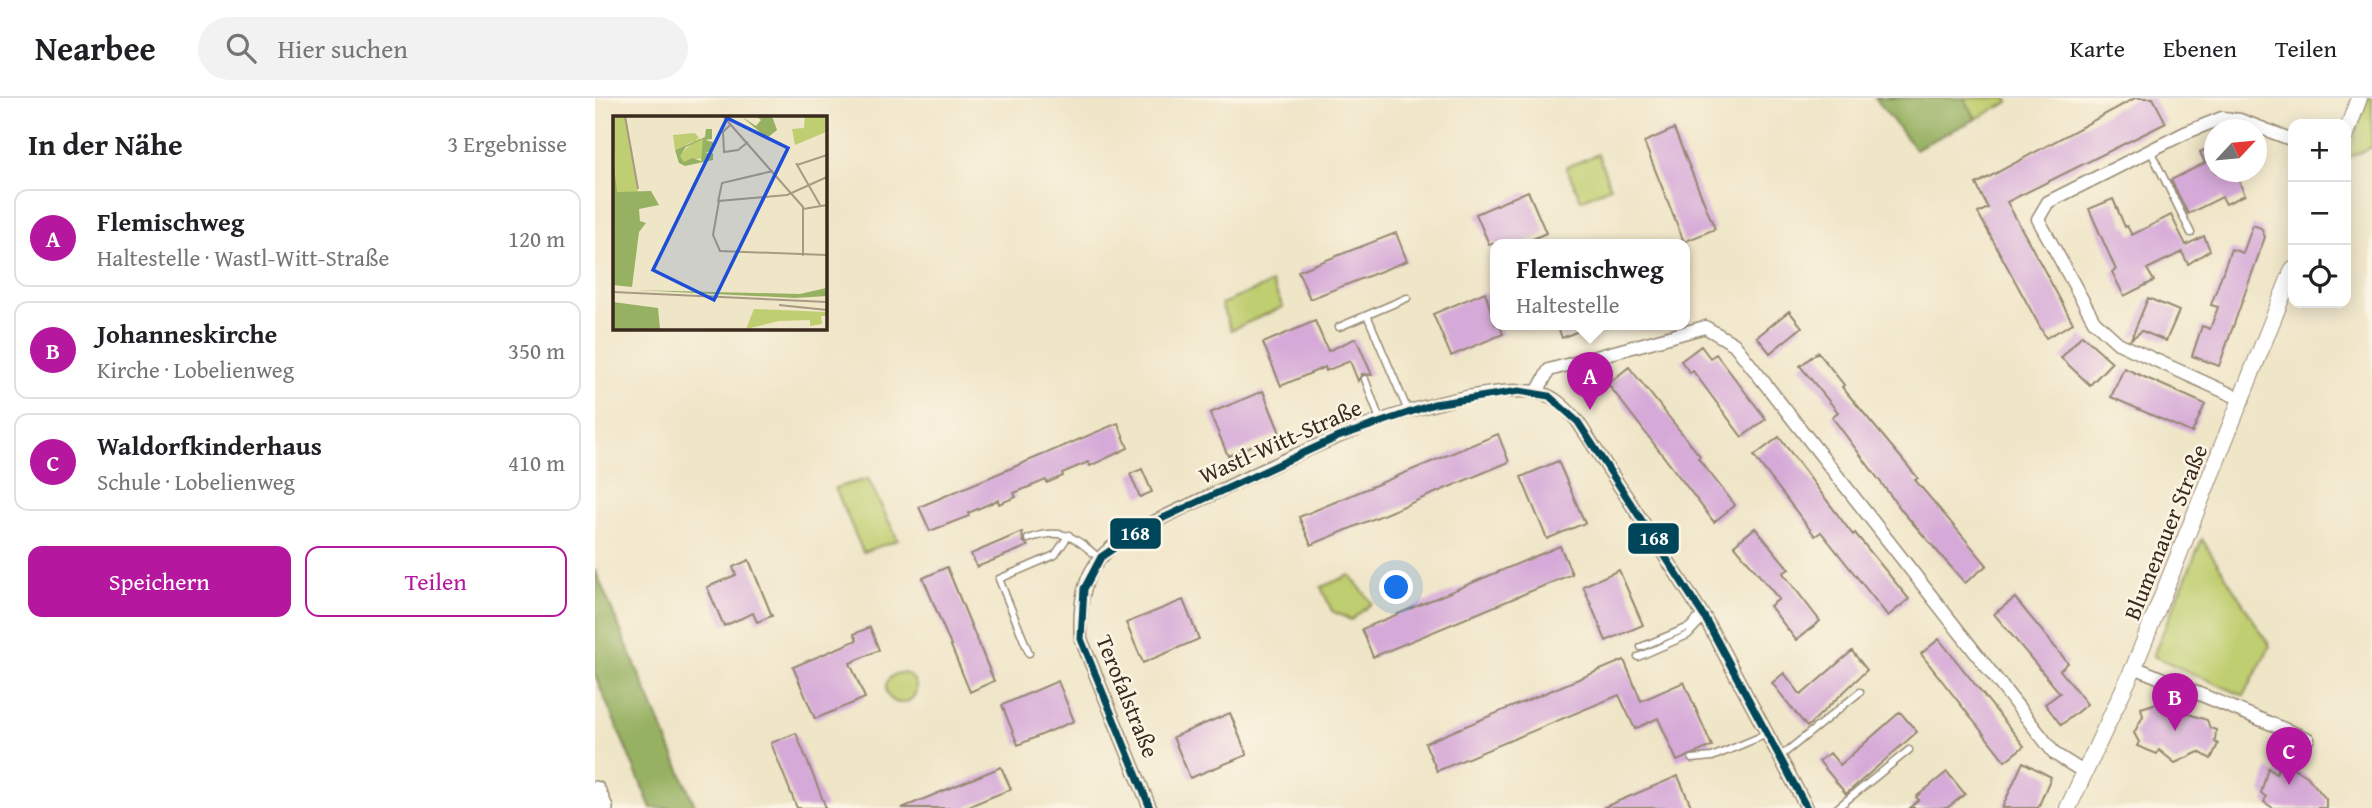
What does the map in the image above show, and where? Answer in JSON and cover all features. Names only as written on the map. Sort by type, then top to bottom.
[{"type":"highway","points":[[595,792],[602,808]]},
{"type":"street","points":[[2351,120],[2359,98]]},
{"type":"street","points":[[2243,400],[2117,343],[2094,321],[2038,219],[2048,202],[2150,150],[2221,118],[2240,120],[2288,138]]},
{"type":"street","name":"Blumenauer Straße","points":[[2068,808],[2134,667],[2288,282]]},
{"type":"street","points":[[1807,808],[1703,615],[1578,422],[1554,398],[1537,392],[1549,370],[1705,327],[1734,344],[2056,754],[2085,773]]},
{"type":"street","name":"Wastl-Witt-Straße","points":[[1081,598],[1084,585],[1111,548],[1178,511],[1325,440],[1408,411],[1500,391],[1537,392]]},
{"type":"street","name":"Terofalstraße","points":[[1081,598],[1081,639],[1150,808]]},
{"type":"street","points":[[2134,667],[2308,738]]},
{"type":"lane","points":[[2150,150],[2191,233]]},
{"type":"lane","points":[[1339,327],[1407,298]]},
{"type":"lane","points":[[1367,315],[1408,411]]},
{"type":"lane","points":[[1365,379],[1380,420]]},
{"type":"lane","points":[[1028,538],[1048,531],[1069,535],[1102,560]]},
{"type":"lane","points":[[1029,653],[999,579],[1055,555],[1069,535]]},
{"type":"lane","points":[[1641,647],[1689,627],[1703,615]]},
{"type":"lane","points":[[1638,657],[1688,635],[1703,615]]},
{"type":"lane","points":[[1781,756],[1860,692]]},
{"type":"lane","points":[[1692,759],[1712,757],[1768,733]]},
{"type":"lane","points":[[1837,808],[1909,750]]},
{"type":"green space","points":[[1875,98],[1964,98],[1976,119],[1915,149]]},
{"type":"green space","points":[[1964,98],[2007,98],[2009,102],[1976,119]]},
{"type":"green space","points":[[2367,98],[2372,98],[2372,147],[2351,156],[2351,146]]},
{"type":"green space","points":[[1598,154],[1610,187],[1581,200],[1566,167]]},
{"type":"green space","points":[[1272,283],[1283,307],[1231,330],[1221,304]]},
{"type":"green space","points":[[868,479],[898,540],[863,552],[835,488]]},
{"type":"green space","points":[[2202,539],[2270,646],[2244,696],[2153,656]]},
{"type":"green space","points":[[595,570],[697,808],[651,808],[595,675]]},
{"type":"green space","points":[[1350,575],[1372,603],[1351,620],[1332,611],[1321,587]]},
{"type":"green space","points":[[901,673],[912,677],[916,688],[912,699],[901,703],[890,699],[886,688],[890,677]]},
{"type":"building","points":[[2135,98],[2153,98],[2166,123],[2007,202],[2073,323],[2046,338],[1978,213],[1988,208],[1976,184]]},
{"type":"building","points":[[1674,129],[1715,229],[1690,239],[1683,239],[1644,142]]},
{"type":"building","points":[[2204,164],[2204,182],[2239,182],[2245,195],[2226,204],[2222,197],[2188,214],[2171,180]]},
{"type":"building","points":[[1528,191],[1546,233],[1533,239],[1490,239],[1489,244],[1476,214]]},
{"type":"building","points":[[2113,199],[2125,227],[2127,226],[2132,235],[2171,215],[2186,245],[2204,236],[2210,250],[2188,264],[2182,252],[2147,269],[2154,281],[2124,296],[2112,272],[2116,270],[2089,209]]},
{"type":"building","points":[[2253,225],[2261,228],[2265,237],[2219,366],[2192,356],[2202,326],[2210,329],[2218,307],[2211,305],[2231,249],[2243,253]]},
{"type":"building","points":[[1396,233],[1407,261],[1310,299],[1298,271]]},
{"type":"building","points":[[1485,292],[1490,308],[1490,330],[1501,330],[1503,334],[1451,356],[1433,314]]},
{"type":"building","points":[[2148,298],[2179,311],[2166,341],[2142,331],[2131,339]]},
{"type":"building","points":[[1789,311],[1802,327],[1770,353],[1757,337]]},
{"type":"building","points":[[1315,321],[1328,351],[1356,338],[1372,375],[1362,374],[1358,381],[1350,361],[1326,371],[1325,367],[1281,386],[1263,343]]},
{"type":"building","points":[[1559,330],[1581,330],[1562,338]]},
{"type":"building","points":[[2082,335],[2112,362],[2090,385],[2061,358]]},
{"type":"building","points":[[1701,346],[1710,358],[1716,354],[1766,419],[1742,437],[1693,371],[1690,373],[1681,361]]},
{"type":"building","points":[[1818,352],[1844,385],[1842,387],[1918,478],[1915,480],[1987,565],[1965,583],[1903,512],[1832,417],[1838,412],[1800,366]]},
{"type":"building","points":[[1629,367],[1735,505],[1714,522],[1608,384]]},
{"type":"building","points":[[2124,368],[2205,404],[2192,433],[2111,397]]},
{"type":"building","points":[[1263,391],[1280,433],[1228,456],[1210,413]]},
{"type":"building","points":[[1118,423],[1128,448],[1090,466],[1088,462],[1062,473],[1063,476],[1047,483],[1046,480],[1014,493],[1016,497],[999,504],[998,500],[968,513],[969,516],[930,531],[919,507]]},
{"type":"building","points":[[1498,434],[1509,462],[1311,545],[1299,517]]},
{"type":"building","points":[[1779,437],[1853,535],[1855,533],[1909,599],[1888,616],[1821,532],[1815,536],[1754,456]]},
{"type":"building","points":[[1558,461],[1585,523],[1547,539],[1521,477]]},
{"type":"building","points":[[1142,469],[1152,492],[1140,497],[1130,474]]},
{"type":"building","points":[[1755,528],[1789,569],[1783,573],[1820,621],[1796,640],[1770,606],[1779,599],[1734,545]]},
{"type":"building","points":[[1022,532],[1023,541],[1028,546],[977,567],[971,554]]},
{"type":"building","points":[[1560,546],[1572,574],[1373,657],[1362,629]]},
{"type":"building","points":[[749,560],[772,616],[757,622],[753,613],[724,626],[707,587],[736,575],[733,567]]},
{"type":"building","points":[[947,567],[994,681],[970,692],[923,578]]},
{"type":"building","points":[[1619,570],[1643,625],[1606,641],[1583,586]]},
{"type":"building","points":[[2015,598],[2068,663],[2060,670],[2087,704],[2061,725],[2045,704],[2060,693],[1994,614]]},
{"type":"building","points":[[1183,600],[1199,639],[1143,663],[1126,623]]},
{"type":"building","points":[[870,627],[879,650],[850,663],[865,698],[815,719],[793,667],[857,640],[854,634]]},
{"type":"building","points":[[1939,639],[2024,746],[2005,761],[1921,654]]},
{"type":"building","points":[[1852,651],[1867,670],[1807,727],[1772,683],[1784,673],[1801,695]]},
{"type":"building","points":[[1624,660],[1641,701],[1684,682],[1712,746],[1677,761],[1658,718],[1635,729],[1619,695],[1437,771],[1425,743]]},
{"type":"building","points":[[1058,681],[1074,721],[1018,745],[1002,705]]},
{"type":"building","points":[[2163,697],[2173,709],[2207,720],[2210,728],[2216,730],[2215,742],[2218,744],[2211,759],[2199,752],[2175,763],[2159,750],[2157,754],[2137,746],[2139,742],[2134,733],[2143,716],[2141,708],[2157,703]]},
{"type":"building","points":[[1900,712],[1917,732],[1846,794],[1819,761],[1830,753],[1840,765]]},
{"type":"building","points":[[1230,713],[1247,755],[1190,778],[1173,737]]},
{"type":"building","points":[[796,733],[826,808],[797,808],[771,743]]},
{"type":"building","points":[[2281,761],[2307,776],[2326,799],[2326,808],[2273,808],[2264,802],[2266,797],[2261,793],[2268,768],[2276,774]]},
{"type":"building","points":[[2023,762],[2051,777],[2038,808],[2002,808]]},
{"type":"building","points":[[1001,767],[1011,789],[965,808],[902,808]]},
{"type":"building","points":[[1947,772],[1965,794],[1947,808],[1910,808],[1919,800],[1916,797]]},
{"type":"building","points":[[1678,776],[1692,808],[1602,808]]},
{"type":"transit line","name":"168","points":[[1150,808],[1081,639],[1084,589],[1101,557],[1148,525],[1338,437],[1434,404],[1519,391],[1549,396],[1578,422],[1705,618],[1807,808]]},
{"type":"place","name":"Flemischweg","points":[[1590,410]]},
{"type":"place","name":"Johanneskirche","points":[[2175,731]]},
{"type":"place","name":"Waldorfkinderhaus","points":[[2289,785]]}]
